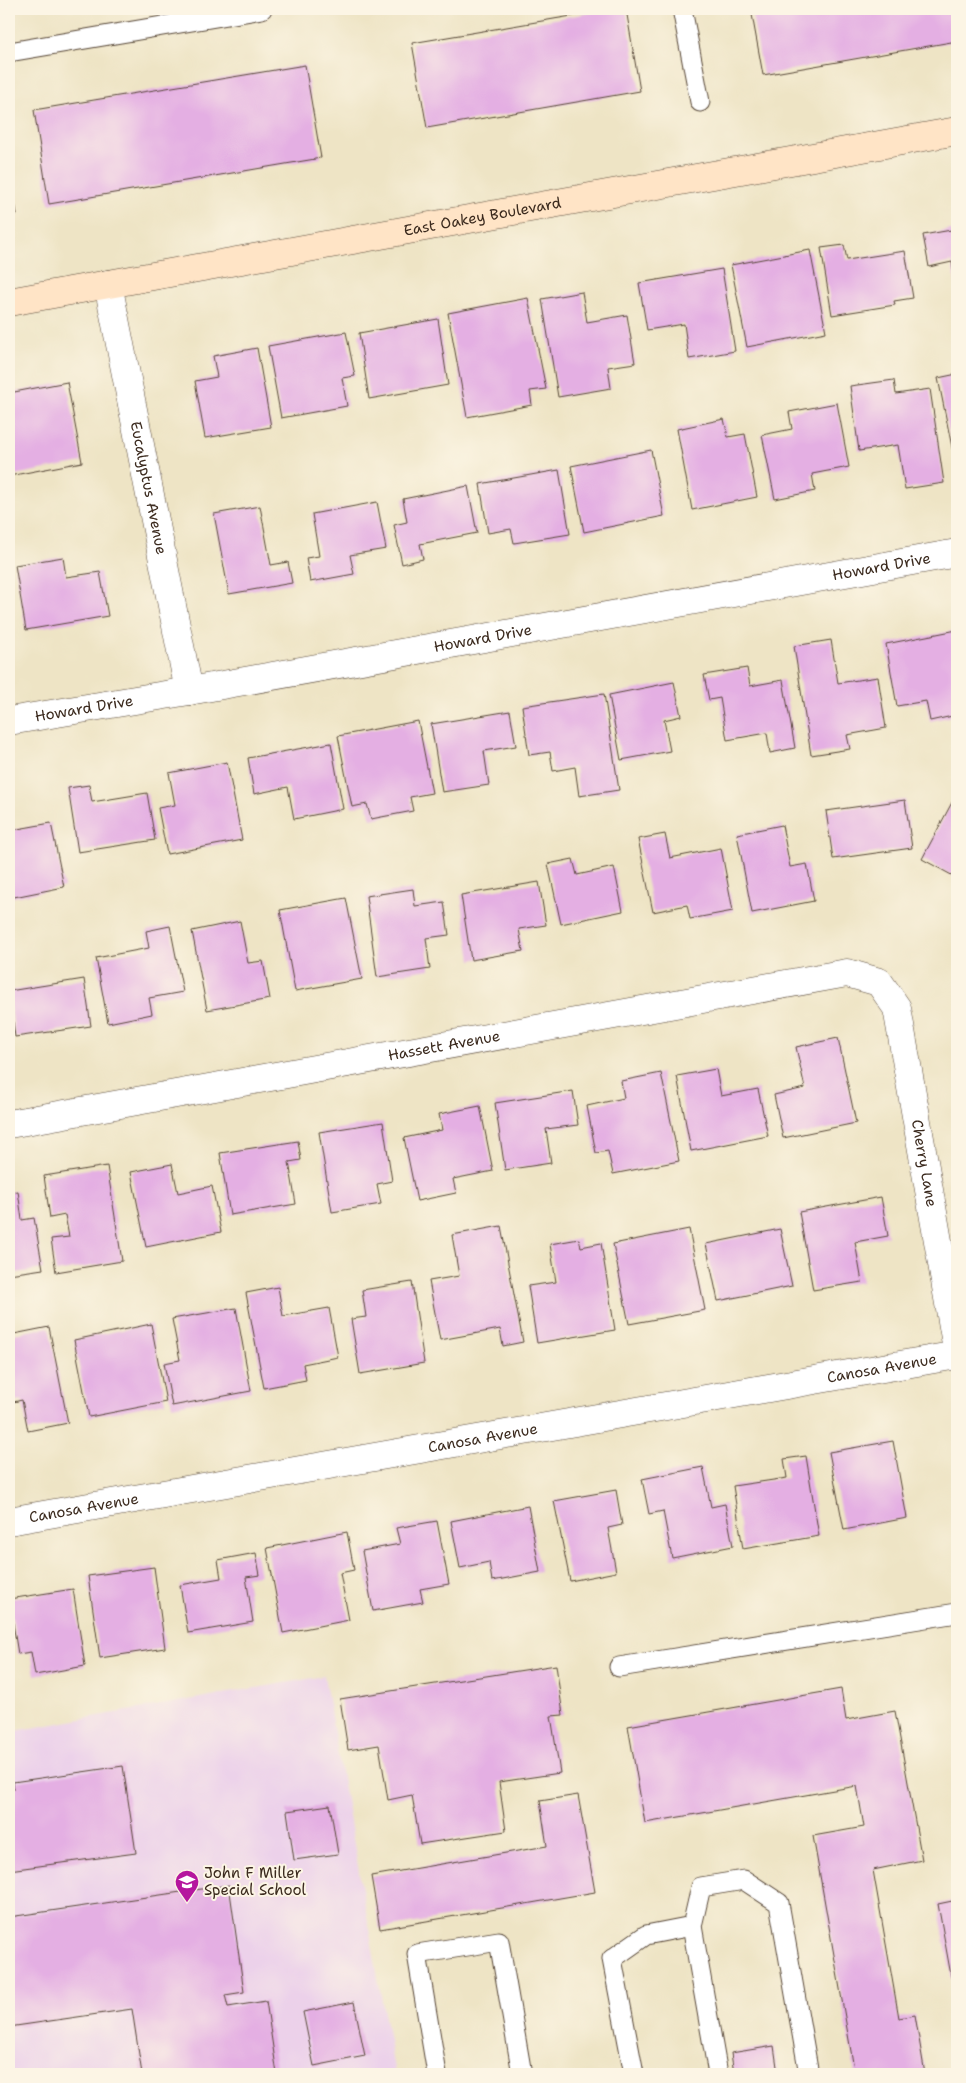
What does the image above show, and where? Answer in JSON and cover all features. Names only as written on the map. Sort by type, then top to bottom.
[{"type":"street","name":"East Oakey Boulevard","points":[[9,302],[957,131]]},
{"type":"street","name":"Eucalyptus Avenue","points":[[108,284],[188,691]]},
{"type":"street","name":"Howard Drive","points":[[9,720],[188,691],[957,554]]},
{"type":"street","name":"Hassett Avenue","points":[[9,1124],[847,973],[879,982]]},
{"type":"street","name":"Cherry Lane","points":[[879,982],[897,1008],[957,1349]]},
{"type":"street","name":"Canosa Avenue","points":[[9,1521],[957,1355]]},
{"type":"lane","points":[[9,52],[262,9]]},
{"type":"lane","points":[[682,9],[700,102]]},
{"type":"lane","points":[[619,1667],[957,1613]]},
{"type":"lane","points":[[718,2074],[692,1926],[701,1887],[744,1880],[779,1903],[809,2074]]},
{"type":"lane","points":[[634,2074],[612,1960],[646,1935],[692,1926]]},
{"type":"lane","points":[[436,2074],[417,1954],[499,1941],[522,2074]]},
{"type":"shaded area","name":"John F Miller Special School","points":[[324,1676],[395,2074],[9,2074],[9,1732]]},
{"type":"building","points":[[613,9],[626,9],[640,91],[427,128],[412,43]]},
{"type":"building","points":[[751,9],[957,9],[957,41],[763,75]]},
{"type":"building","points":[[305,65],[321,158],[49,204],[34,110]]},
{"type":"building","points":[[9,170],[17,214],[9,215]]},
{"type":"building","points":[[957,229],[956,286],[952,262],[929,267],[923,235]]},
{"type":"building","points":[[844,245],[847,260],[905,251],[913,298],[894,301],[895,305],[832,315],[821,248]]},
{"type":"building","points":[[810,250],[826,332],[747,347],[731,265]]},
{"type":"building","points":[[722,269],[735,351],[689,359],[684,324],[647,330],[639,283]]},
{"type":"building","points":[[582,292],[587,322],[627,315],[635,363],[608,367],[611,388],[558,397],[542,299]]},
{"type":"building","points":[[528,298],[546,389],[530,391],[532,405],[467,417],[448,313]]},
{"type":"building","points":[[438,319],[448,385],[369,399],[359,333]]},
{"type":"building","points":[[346,332],[355,376],[342,378],[347,406],[281,418],[268,346]]},
{"type":"building","points":[[257,348],[271,427],[205,438],[195,381],[217,377],[213,356]]},
{"type":"building","points":[[957,374],[957,467],[956,467],[938,378]]},
{"type":"building","points":[[894,380],[896,394],[930,389],[944,483],[905,489],[898,445],[859,451],[850,386]]},
{"type":"building","points":[[67,382],[82,462],[9,476],[9,393]]},
{"type":"building","points":[[837,403],[849,467],[812,474],[815,491],[775,499],[762,435],[792,429],[789,412]]},
{"type":"building","points":[[724,419],[728,437],[745,434],[757,497],[692,510],[677,429]]},
{"type":"building","points":[[651,450],[664,516],[584,532],[571,466]]},
{"type":"building","points":[[559,470],[570,534],[514,543],[511,529],[488,533],[480,484]]},
{"type":"building","points":[[468,486],[477,533],[420,544],[423,559],[402,564],[394,525],[407,522],[403,499]]},
{"type":"building","points":[[377,502],[386,549],[350,555],[354,574],[310,582],[306,558],[319,556],[312,514]]},
{"type":"building","points":[[260,506],[271,565],[288,562],[292,583],[229,594],[214,514]]},
{"type":"building","points":[[63,557],[66,577],[100,572],[108,616],[26,630],[15,565]]},
{"type":"building","points":[[957,630],[957,715],[930,721],[926,701],[897,706],[886,644]]},
{"type":"building","points":[[831,640],[838,683],[878,677],[886,728],[847,735],[850,749],[811,755],[794,646]]},
{"type":"building","points":[[747,668],[750,686],[783,680],[795,748],[770,753],[767,733],[727,740],[720,698],[709,700],[704,675]]},
{"type":"building","points":[[674,682],[681,716],[664,720],[670,751],[621,760],[609,695]]},
{"type":"building","points":[[604,694],[619,790],[579,796],[575,767],[553,771],[550,752],[529,755],[522,706]]},
{"type":"building","points":[[510,711],[516,746],[484,751],[489,785],[442,792],[431,724]]},
{"type":"building","points":[[418,721],[432,793],[410,797],[413,811],[371,819],[367,804],[352,807],[338,736]]},
{"type":"building","points":[[331,743],[343,809],[294,819],[288,787],[254,794],[248,758]]},
{"type":"building","points":[[227,762],[242,840],[167,854],[158,808],[175,805],[169,773]]},
{"type":"building","points":[[89,785],[92,802],[147,793],[155,840],[78,852],[68,788]]},
{"type":"building","points":[[957,793],[957,878],[922,859]]},
{"type":"building","points":[[905,800],[912,848],[833,859],[826,811]]},
{"type":"building","points":[[9,817],[12,830],[51,823],[64,887],[9,898]]},
{"type":"building","points":[[782,825],[790,867],[807,864],[814,901],[752,913],[737,834]]},
{"type":"building","points":[[665,834],[670,858],[721,848],[733,911],[690,919],[687,905],[653,912],[638,839]]},
{"type":"building","points":[[573,859],[577,875],[614,867],[623,911],[561,924],[548,864]]},
{"type":"building","points":[[539,882],[546,925],[519,929],[523,951],[471,960],[461,895]]},
{"type":"building","points":[[413,889],[415,906],[444,902],[449,935],[426,938],[430,969],[377,977],[366,896]]},
{"type":"building","points":[[346,898],[362,979],[295,991],[280,910]]},
{"type":"building","points":[[240,921],[248,963],[263,961],[270,999],[207,1010],[192,931]]},
{"type":"building","points":[[170,926],[183,992],[149,998],[152,1014],[108,1023],[96,958],[149,948],[146,931]]},
{"type":"building","points":[[84,979],[91,1026],[15,1037],[9,991]]},
{"type":"building","points":[[838,1038],[856,1123],[783,1138],[774,1095],[805,1088],[796,1047]]},
{"type":"building","points":[[716,1069],[721,1096],[758,1089],[768,1136],[691,1151],[677,1076]]},
{"type":"building","points":[[661,1073],[679,1161],[613,1174],[608,1151],[596,1153],[587,1106],[624,1098],[621,1081]]},
{"type":"building","points":[[573,1091],[578,1125],[546,1129],[551,1163],[505,1170],[495,1103]]},
{"type":"building","points":[[480,1106],[493,1171],[453,1179],[456,1193],[417,1201],[404,1138],[442,1130],[439,1114]]},
{"type":"building","points":[[383,1122],[392,1181],[377,1184],[381,1204],[332,1212],[319,1132]]},
{"type":"building","points":[[298,1141],[301,1160],[289,1162],[296,1204],[230,1215],[220,1153]]},
{"type":"building","points":[[172,1164],[178,1193],[212,1186],[221,1232],[146,1247],[131,1172]]},
{"type":"building","points":[[107,1166],[122,1261],[56,1272],[51,1239],[69,1237],[65,1215],[50,1218],[44,1176]]},
{"type":"building","points":[[18,1191],[22,1220],[34,1218],[43,1269],[9,1274],[9,1192]]},
{"type":"building","points":[[881,1197],[888,1236],[855,1242],[862,1282],[813,1290],[799,1212]]},
{"type":"building","points":[[501,1226],[523,1342],[503,1346],[500,1329],[440,1340],[429,1281],[459,1276],[452,1235]]},
{"type":"building","points":[[689,1229],[705,1310],[629,1324],[613,1244]]},
{"type":"building","points":[[780,1229],[792,1286],[718,1301],[706,1244]]},
{"type":"building","points":[[579,1239],[581,1247],[601,1243],[615,1330],[537,1343],[528,1286],[556,1282],[550,1244]]},
{"type":"building","points":[[412,1282],[424,1363],[360,1374],[351,1319],[366,1317],[362,1290]]},
{"type":"building","points":[[278,1287],[283,1316],[329,1308],[338,1357],[303,1364],[306,1380],[264,1388],[246,1293]]},
{"type":"building","points":[[236,1308],[251,1391],[172,1406],[164,1363],[180,1360],[172,1319]]},
{"type":"building","points":[[151,1324],[166,1402],[89,1417],[74,1340]]},
{"type":"building","points":[[49,1327],[68,1423],[28,1431],[22,1400],[9,1403],[9,1335]]},
{"type":"building","points":[[893,1441],[907,1518],[844,1530],[829,1452]]},
{"type":"building","points":[[806,1456],[819,1536],[743,1549],[733,1486],[787,1478],[784,1459]]},
{"type":"building","points":[[703,1467],[711,1507],[725,1504],[733,1546],[672,1558],[663,1511],[649,1514],[642,1479]]},
{"type":"building","points":[[616,1490],[622,1525],[608,1528],[616,1572],[570,1581],[554,1501]]},
{"type":"building","points":[[528,1506],[540,1572],[492,1581],[489,1562],[460,1568],[451,1521]]},
{"type":"building","points":[[437,1521],[449,1584],[420,1589],[423,1602],[373,1611],[362,1551],[400,1544],[396,1528]]},
{"type":"building","points":[[347,1532],[354,1570],[340,1573],[349,1620],[283,1633],[267,1548]]},
{"type":"building","points":[[256,1553],[260,1575],[246,1577],[253,1622],[188,1633],[180,1585],[221,1578],[218,1560]]},
{"type":"building","points":[[154,1567],[165,1648],[100,1658],[88,1576]]},
{"type":"building","points":[[73,1589],[85,1666],[35,1675],[31,1652],[18,1654],[9,1599]]},
{"type":"building","points":[[556,1665],[563,1715],[551,1716],[560,1773],[499,1782],[506,1831],[420,1844],[412,1795],[388,1800],[379,1745],[348,1750],[340,1699]]},
{"type":"building","points":[[841,1689],[846,1720],[895,1711],[922,1860],[873,1870],[899,2018],[915,2015],[925,2074],[855,2074],[813,1836],[864,1827],[857,1786],[645,1823],[628,1726]]},
{"type":"building","points":[[123,1766],[136,1853],[9,1870],[9,1789],[14,1789],[13,1782]]},
{"type":"building","points":[[578,1795],[595,1892],[380,1929],[371,1876],[547,1846],[540,1801]]},
{"type":"building","points":[[330,1805],[338,1854],[294,1860],[287,1811]]},
{"type":"building","points":[[229,1885],[244,1992],[225,1995],[228,2007],[266,2001],[277,2074],[142,2074],[132,2009],[9,2027],[9,1917]]},
{"type":"building","points":[[957,1900],[957,2003],[956,2003],[938,1904]]},
{"type":"building","points":[[354,2002],[365,2056],[314,2066],[303,2012]]},
{"type":"building","points":[[774,2046],[778,2074],[734,2074],[731,2053]]},
{"type":"place","name":"John F Miller Special School","points":[[187,1903]]}]
